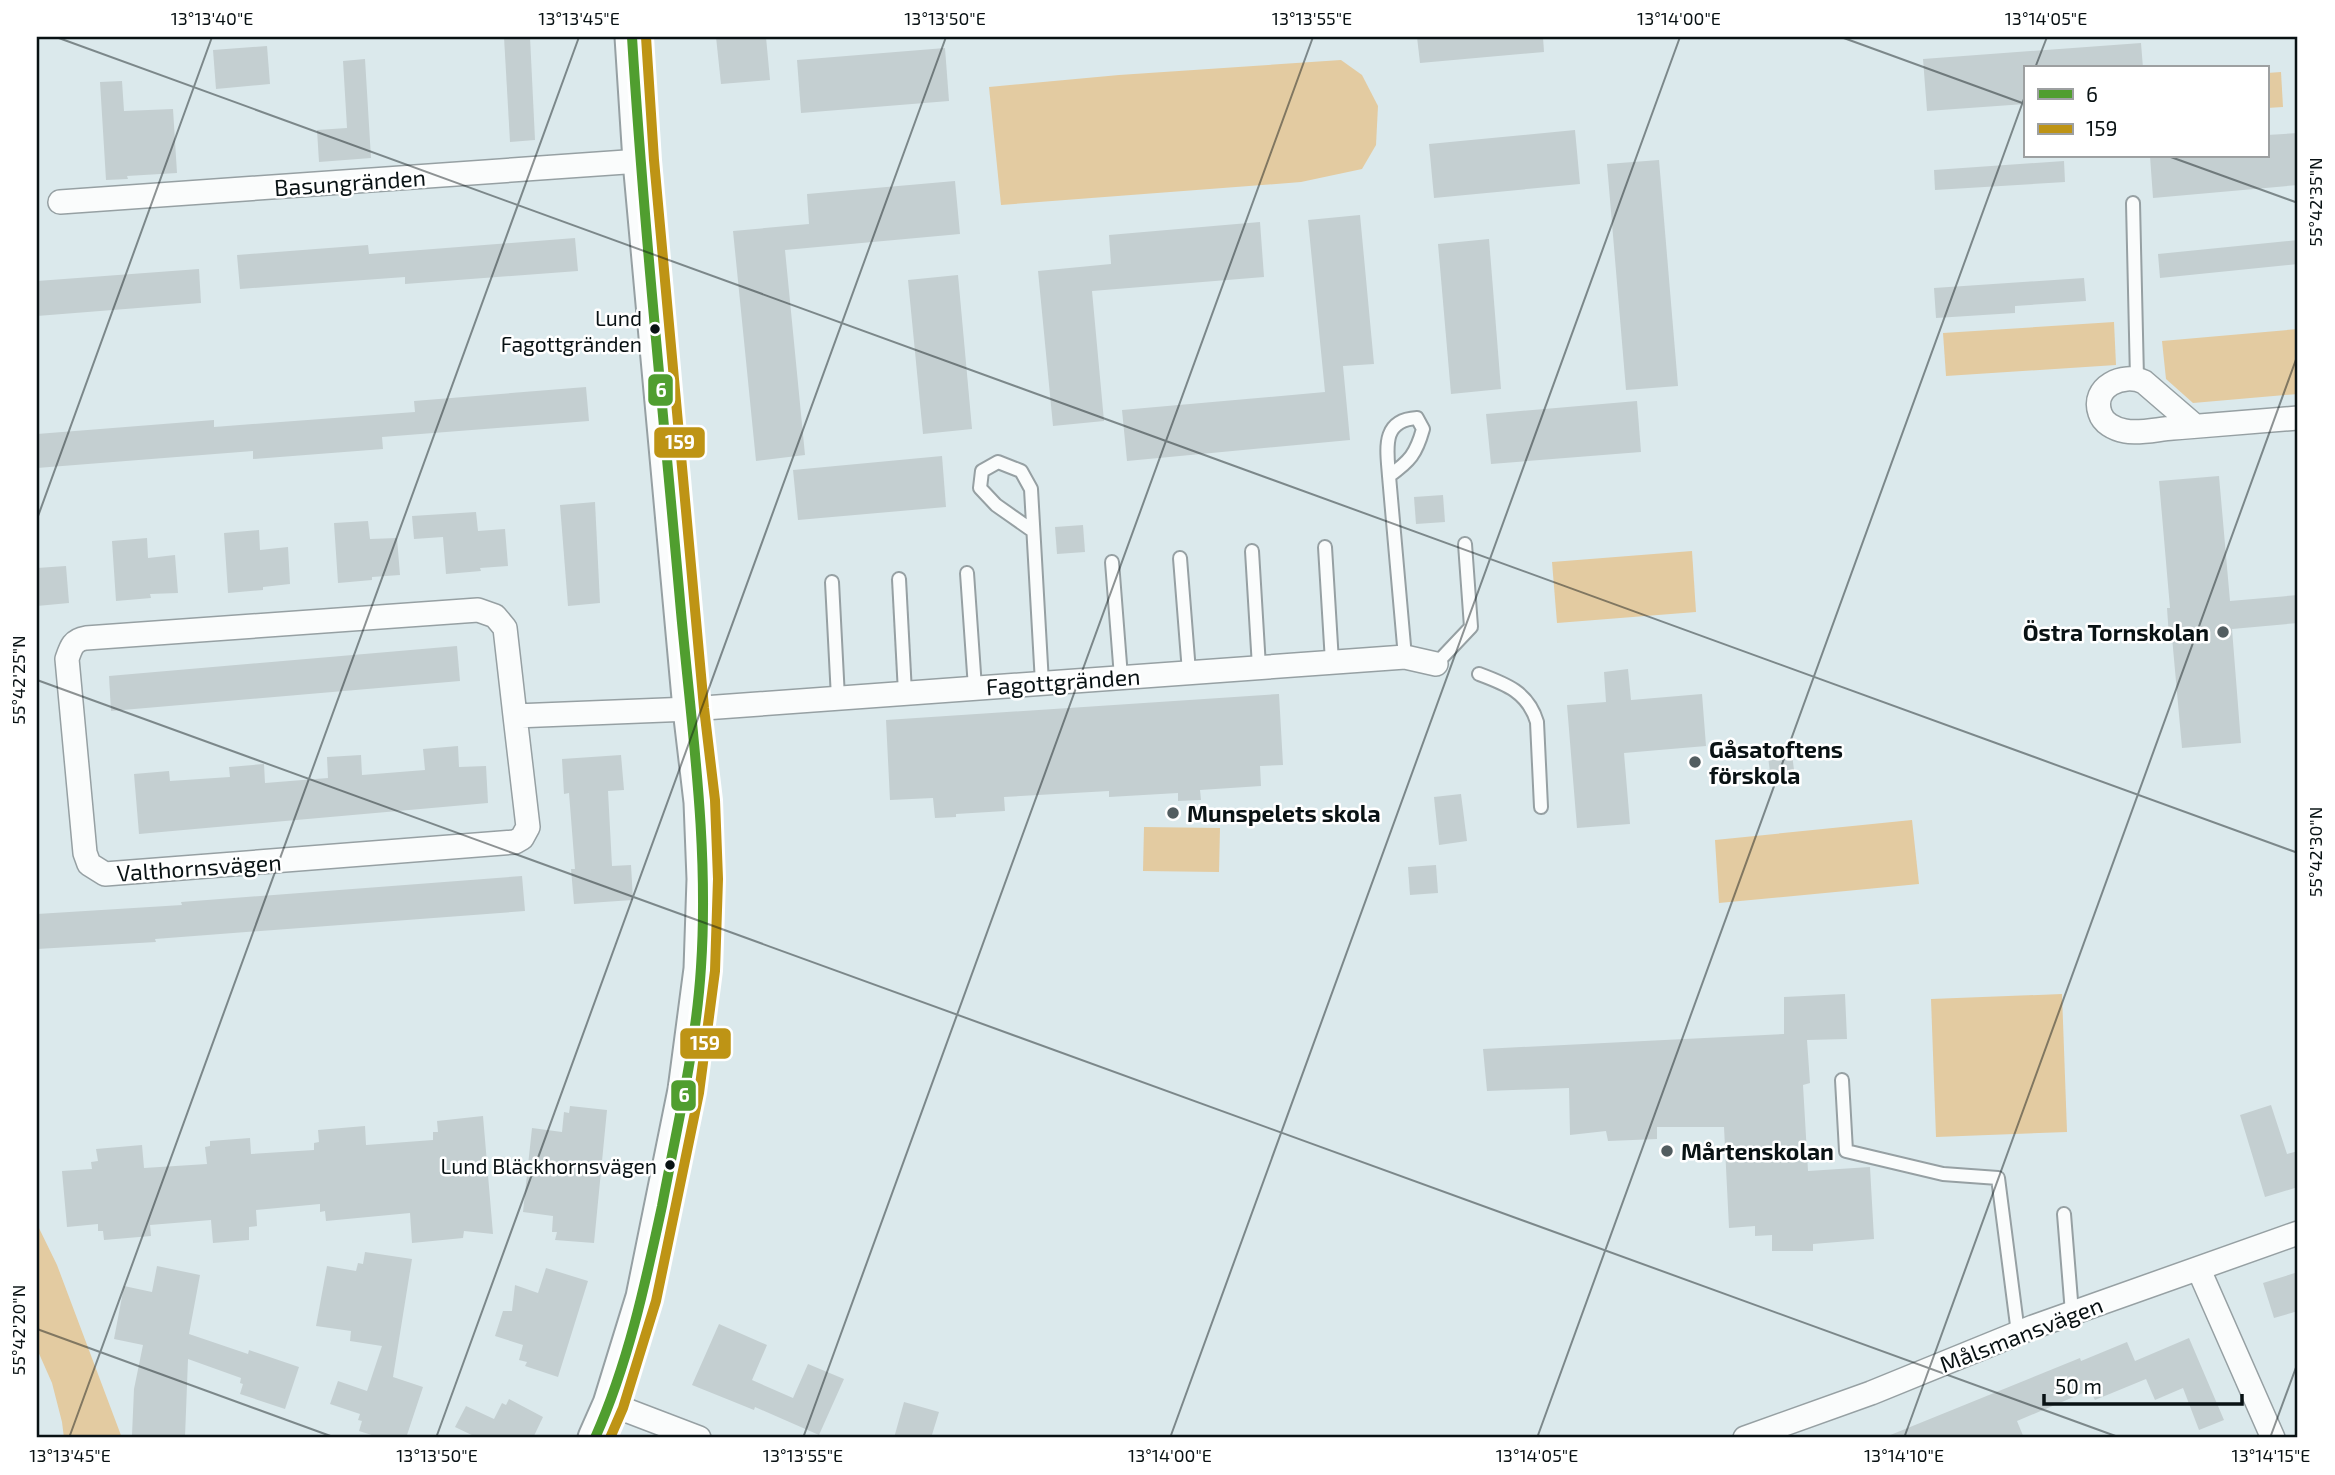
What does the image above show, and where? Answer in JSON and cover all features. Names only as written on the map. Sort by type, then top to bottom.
[{"type":"street","points":[[595,1438],[610,1404],[643,1297],[685,1090],[701,969],[704,880],[701,802],[690,709],[640,161],[632,37]]},
{"type":"street","name":"Basungränden","points":[[60,202],[640,161]]},
{"type":"street","points":[[2195,426],[2137,378],[2113,382],[2101,390],[2097,403],[2101,417],[2111,427],[2126,432],[2298,418]]},
{"type":"street","name":"Valthornsvägen","points":[[478,610],[495,615],[505,628],[515,716],[528,827],[522,838],[515,842],[105,874],[89,864],[85,853],[67,659],[71,645],[86,638],[478,610]]},
{"type":"street","name":"Fagottgränden","points":[[690,709],[1405,657],[1436,664]]},
{"type":"street","points":[[515,716],[690,709]]},
{"type":"street","name":"Målsmansvägen","points":[[1745,1438],[1871,1393],[2018,1333],[2298,1233]]},
{"type":"street","points":[[2199,1270],[2273,1438]]},
{"type":"street","points":[[610,1404],[699,1438]]},
{"type":"lane","points":[[2133,203],[2137,378]]},
{"type":"lane","points":[[1033,531],[996,505],[980,488],[982,471],[998,462],[1021,471],[1031,489],[1042,683]]},
{"type":"lane","points":[[1390,477],[1405,657]]},
{"type":"lane","points":[[1436,664],[1471,627],[1465,544]]},
{"type":"lane","points":[[1325,547],[1332,662]]},
{"type":"lane","points":[[1252,551],[1259,667]]},
{"type":"lane","points":[[1180,558],[1189,672]]},
{"type":"lane","points":[[1112,562],[1121,677]]},
{"type":"lane","points":[[967,573],[975,688]]},
{"type":"lane","points":[[899,579],[905,693]]},
{"type":"lane","points":[[832,582],[838,698]]},
{"type":"lane","points":[[1479,674],[1518,690],[1533,710],[1537,722],[1541,807]]},
{"type":"lane","points":[[1842,1080],[1846,1151],[1944,1174],[1998,1178],[2018,1333]]},
{"type":"lane","points":[[2064,1214],[2072,1313]]},
{"type":"shaded area","points":[[1341,60],[1362,75],[1378,106],[1376,145],[1362,169],[1301,182],[1001,205],[989,87]]},
{"type":"shaded area","points":[[2281,72],[2283,107],[2268,108],[2268,73]]},
{"type":"shaded area","points":[[2114,322],[2116,365],[1946,376],[1943,333]]},
{"type":"shaded area","points":[[2298,329],[2298,394],[2193,403],[2166,379],[2162,341]]},
{"type":"shaded area","points":[[1692,551],[1696,612],[1557,623],[1552,562]]},
{"type":"shaded area","points":[[1912,820],[1919,884],[1719,903],[1715,840]]},
{"type":"shaded area","points":[[1144,827],[1220,828],[1219,872],[1143,871]]},
{"type":"shaded area","points":[[2062,994],[2067,1132],[1936,1137],[1931,999]]},
{"type":"shaded area","points":[[37,1224],[57,1265],[122,1438],[64,1438],[52,1383],[37,1349]]},
{"type":"building","points":[[504,37],[530,37],[535,140],[510,142]]},
{"type":"building","points":[[716,37],[766,37],[770,80],[721,84]]},
{"type":"building","points":[[1417,37],[1543,37],[1544,52],[1420,63]]},
{"type":"building","points":[[2141,43],[2143,66],[2024,66],[2024,104],[1927,111],[1923,59]]},
{"type":"building","points":[[267,46],[270,84],[216,89],[213,50]]},
{"type":"building","points":[[945,48],[949,101],[801,113],[797,60]]},
{"type":"building","points":[[365,59],[371,158],[319,162],[317,130],[347,128],[343,61]]},
{"type":"building","points":[[122,81],[124,111],[173,109],[177,173],[106,180],[100,82]]},
{"type":"building","points":[[1575,130],[1580,184],[1434,198],[1429,144]]},
{"type":"building","points":[[2298,133],[2298,185],[2153,198],[2150,158],[2268,158],[2268,135]]},
{"type":"building","points":[[1659,160],[1678,386],[1626,390],[1607,164]]},
{"type":"building","points":[[2064,161],[2065,182],[1935,190],[1934,170]]},
{"type":"building","points":[[955,181],[960,234],[785,250],[805,455],[756,461],[733,231],[809,224],[807,194]]},
{"type":"building","points":[[1360,215],[1374,364],[1343,366],[1350,440],[1127,461],[1122,410],[1325,392],[1308,220]]},
{"type":"building","points":[[1260,222],[1264,277],[1092,291],[1104,421],[1053,426],[1038,271],[1111,264],[1109,235]]},
{"type":"building","points":[[575,238],[578,271],[405,284],[405,277],[240,289],[237,255],[368,245],[369,254]]},
{"type":"building","points":[[1489,239],[1501,389],[1451,394],[1438,244]]},
{"type":"building","points":[[2298,240],[2298,264],[2160,278],[2158,254]]},
{"type":"building","points":[[199,269],[201,303],[37,316],[37,281]]},
{"type":"building","points":[[958,275],[972,429],[923,434],[908,280]]},
{"type":"building","points":[[2084,278],[2086,301],[2015,306],[2015,313],[1936,318],[1934,288]]},
{"type":"building","points":[[586,387],[589,421],[382,437],[383,449],[253,459],[253,451],[37,468],[37,434],[214,420],[214,427],[415,412],[414,401]]},
{"type":"building","points":[[1637,401],[1641,452],[1491,464],[1486,414]]},
{"type":"building","points":[[942,456],[946,507],[798,520],[793,470]]},
{"type":"building","points":[[2219,476],[2230,601],[2298,595],[2298,623],[2232,629],[2241,743],[2182,748],[2172,637],[2169,637],[2167,608],[2170,608],[2159,481]]},
{"type":"building","points":[[1443,495],[1445,522],[1416,524],[1414,497]]},
{"type":"building","points":[[595,502],[600,603],[568,606],[560,505]]},
{"type":"building","points":[[476,512],[478,531],[505,529],[508,566],[446,574],[443,537],[414,539],[412,516]]},
{"type":"building","points":[[368,521],[370,539],[397,538],[400,575],[338,583],[334,523]]},
{"type":"building","points":[[1083,525],[1085,552],[1057,554],[1055,527]]},
{"type":"building","points":[[259,530],[260,550],[288,547],[290,584],[228,593],[224,533]]},
{"type":"building","points":[[147,538],[148,558],[175,555],[178,593],[150,594],[151,598],[116,601],[112,541]]},
{"type":"building","points":[[66,566],[69,603],[37,606],[37,568]]},
{"type":"building","points":[[457,646],[460,681],[111,711],[109,676]]},
{"type":"building","name":"Gåsatoftens förskola","points":[[1628,669],[1631,700],[1702,694],[1706,746],[1624,753],[1630,824],[1577,828],[1567,705],[1606,702],[1604,672]]},
{"type":"building","name":"Munspelets skola","points":[[1279,694],[1283,765],[1260,766],[1261,786],[1200,790],[1201,800],[1178,801],[1178,793],[1109,797],[1109,791],[1004,797],[1005,811],[935,818],[933,798],[890,800],[886,720]]},
{"type":"building","points":[[458,746],[459,767],[486,766],[488,803],[139,834],[134,774],[169,771],[170,781],[230,777],[229,767],[264,764],[265,783],[328,778],[327,757],[361,755],[362,775],[425,770],[423,749]]},
{"type":"building","points":[[1792,754],[1795,778],[1771,781],[1768,756]]},
{"type":"building","points":[[621,755],[624,790],[608,791],[612,866],[631,865],[633,900],[574,904],[571,869],[575,869],[569,793],[564,794],[562,759]]},
{"type":"building","points":[[1461,794],[1467,841],[1439,845],[1434,797]]},
{"type":"building","points":[[1436,865],[1438,893],[1410,895],[1408,867]]},
{"type":"building","points":[[522,876],[525,911],[155,939],[156,942],[37,949],[37,914],[182,905],[181,902]]},
{"type":"building","points":[[1845,994],[1847,1039],[1807,1040],[1810,1083],[1803,1085],[1808,1171],[1870,1167],[1874,1239],[1813,1244],[1813,1251],[1772,1251],[1772,1235],[1755,1236],[1755,1226],[1729,1228],[1724,1127],[1657,1127],[1657,1139],[1608,1141],[1606,1131],[1570,1135],[1569,1088],[1487,1091],[1483,1049],[1784,1034],[1784,997]]},
{"type":"building","points":[[2271,1105],[2287,1154],[2298,1151],[2298,1187],[2265,1197],[2240,1115]]},
{"type":"building","points":[[570,1106],[607,1110],[594,1243],[555,1240],[557,1232],[552,1232],[553,1216],[523,1212],[532,1128],[562,1132],[564,1112],[569,1113]]},
{"type":"building","points":[[483,1116],[493,1234],[464,1231],[463,1238],[412,1243],[410,1213],[326,1221],[325,1211],[320,1212],[320,1204],[256,1210],[257,1226],[249,1227],[249,1240],[213,1243],[211,1220],[150,1225],[151,1236],[104,1240],[103,1231],[98,1231],[98,1224],[67,1227],[62,1171],[92,1169],[91,1162],[98,1161],[96,1149],[142,1145],[144,1168],[207,1164],[205,1147],[210,1146],[210,1141],[250,1138],[251,1154],[314,1150],[314,1143],[319,1142],[318,1130],[365,1126],[366,1145],[433,1140],[433,1132],[438,1132],[437,1121]]},
{"type":"building","points":[[365,1252],[412,1259],[393,1377],[423,1387],[406,1438],[381,1438],[359,1431],[362,1421],[358,1420],[360,1414],[330,1404],[338,1381],[367,1391],[382,1346],[350,1341],[351,1331],[316,1326],[327,1266],[356,1271],[358,1263],[363,1264]]},
{"type":"building","points":[[157,1266],[200,1275],[189,1334],[248,1354],[249,1350],[299,1367],[285,1409],[240,1394],[243,1384],[240,1383],[241,1378],[188,1359],[185,1437],[132,1435],[134,1389],[143,1345],[114,1339],[124,1286],[152,1292]]},
{"type":"building","points":[[546,1268],[588,1281],[558,1377],[525,1366],[527,1362],[519,1360],[523,1345],[495,1336],[503,1311],[512,1311],[515,1285],[538,1293]]},
{"type":"building","points":[[2298,1272],[2298,1311],[2274,1318],[2263,1283]]},
{"type":"building","points":[[719,1324],[767,1345],[752,1380],[793,1398],[808,1364],[844,1379],[819,1435],[755,1407],[754,1410],[692,1385]]},
{"type":"building","points":[[2189,1338],[2224,1420],[2199,1430],[2183,1388],[2155,1400],[2146,1379],[2095,1400],[2090,1390],[2017,1421],[2024,1438],[1883,1438],[2080,1358],[2081,1361],[2127,1342],[2135,1361]]},
{"type":"building","points":[[509,1399],[543,1417],[533,1438],[478,1438],[455,1427],[466,1406],[494,1419],[502,1403],[506,1405]]},
{"type":"building","points":[[904,1402],[939,1412],[931,1438],[894,1438]]},
{"type":"transit line","name":"6","points":[[595,1438],[626,1353],[662,1206],[695,1027],[703,922],[698,789],[648,253],[632,37]]},
{"type":"transit line","name":"159","points":[[610,1438],[623,1408],[656,1301],[699,1093],[715,971],[718,879],[715,800],[704,708],[654,160],[646,37]]},
{"type":"place","name":"Lund Fagottgränden","points":[[655,329]]},
{"type":"place","name":"Östra Tornskolan","points":[[2223,632]]},
{"type":"place","name":"Gåsatoftens förskola","points":[[1695,762]]},
{"type":"place","name":"Munspelets skola","points":[[1173,813]]},
{"type":"place","name":"Mårtenskolan","points":[[1667,1151]]},
{"type":"place","name":"Lund Bläckhornsvägen","points":[[670,1165]]}]
